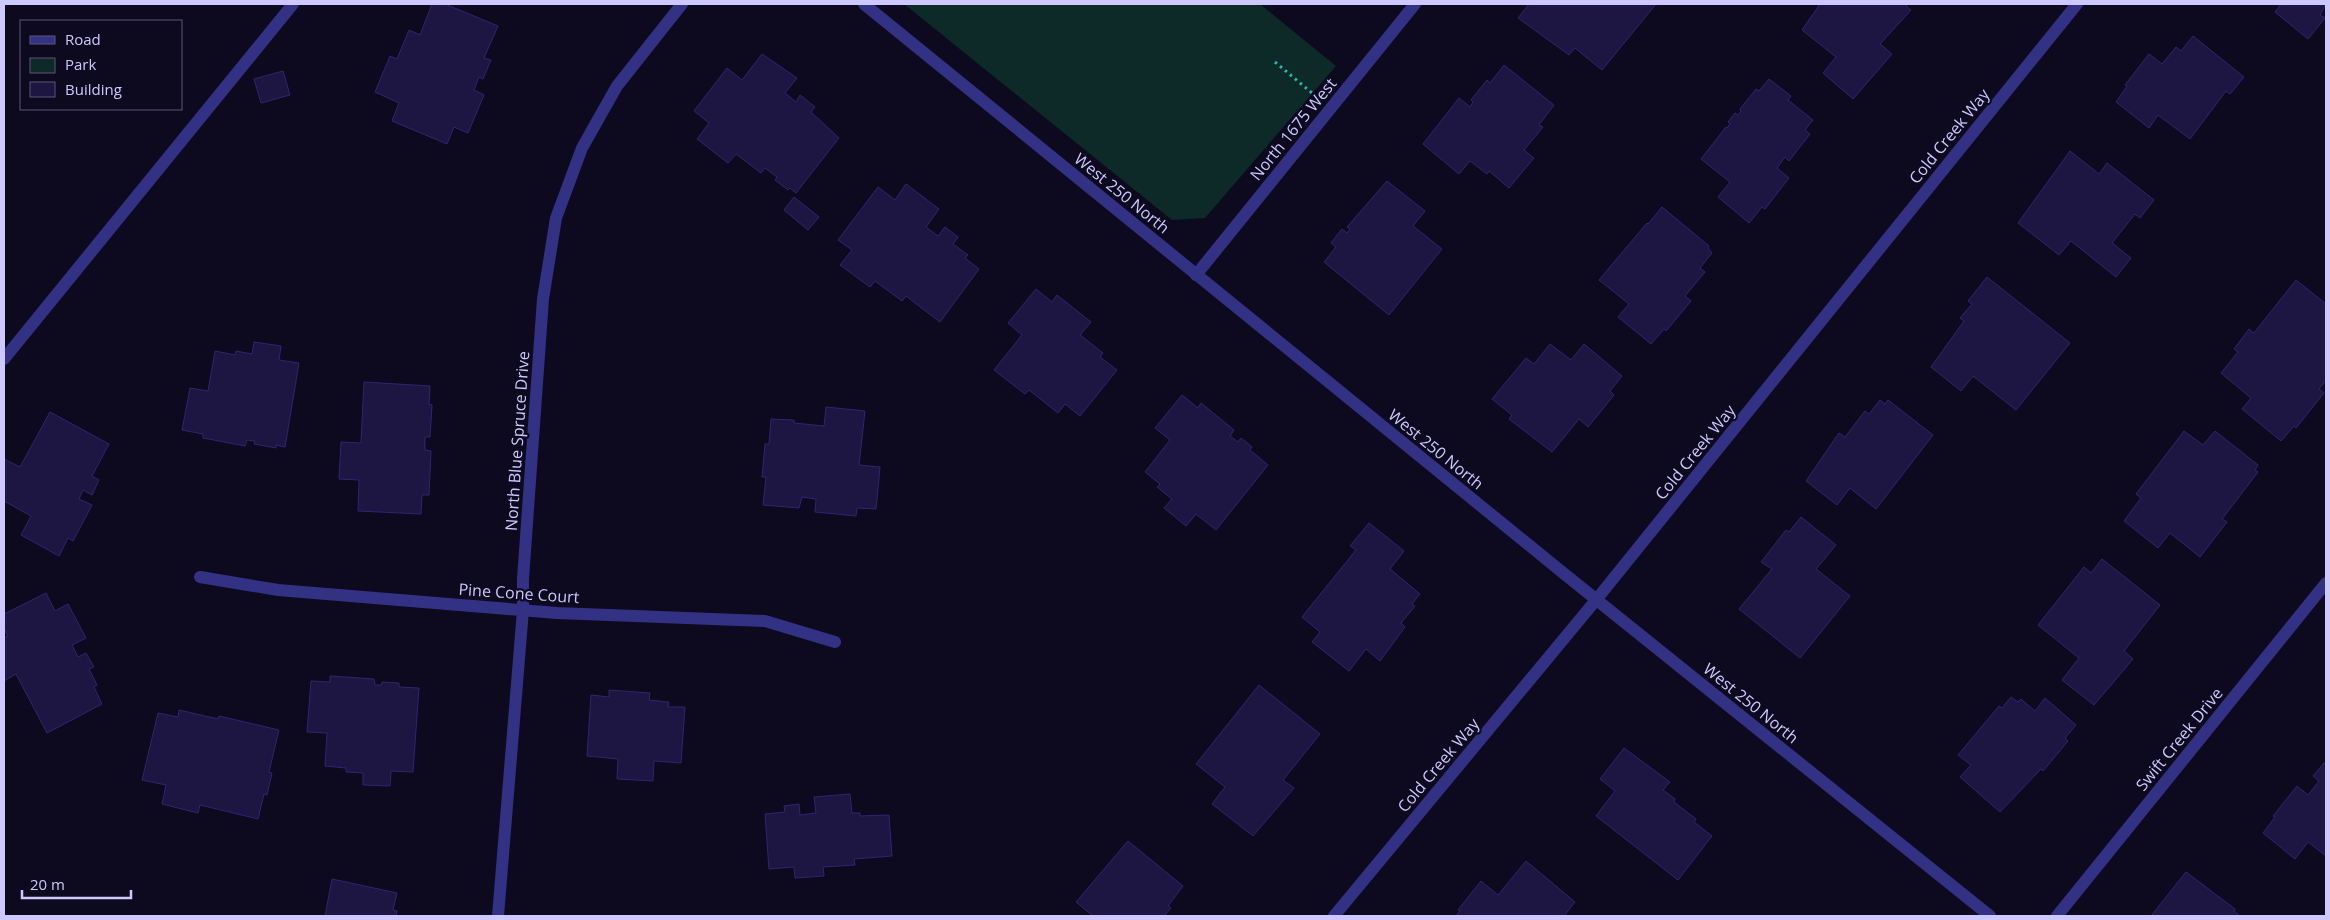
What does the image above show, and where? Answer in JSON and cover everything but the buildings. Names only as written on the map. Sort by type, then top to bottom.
[{"type":"street","points":[[4,359],[292,4]]},
{"type":"street","name":"North Blue Spruce Drive","points":[[498,916],[523,610],[523,579],[543,299],[556,218],[582,148],[617,86],[682,4]]},
{"type":"street","name":"West 250 North","points":[[864,4],[1596,600],[1990,916]]},
{"type":"street","name":"North 1675 West","points":[[1196,276],[1415,4]]},
{"type":"street","name":"Cold Creek Way","points":[[1334,916],[1596,600],[2077,4]]},
{"type":"street","name":"Pine Cone Court","points":[[200,577],[278,590],[523,610],[765,621],[835,642]]},
{"type":"street","name":"Swift Creek Drive","points":[[2057,916],[2326,583]]},
{"type":"path","points":[[1275,62],[1313,93]]},
{"type":"green space","points":[[904,4],[1260,4],[1336,66],[1205,218],[1172,220]]}]
